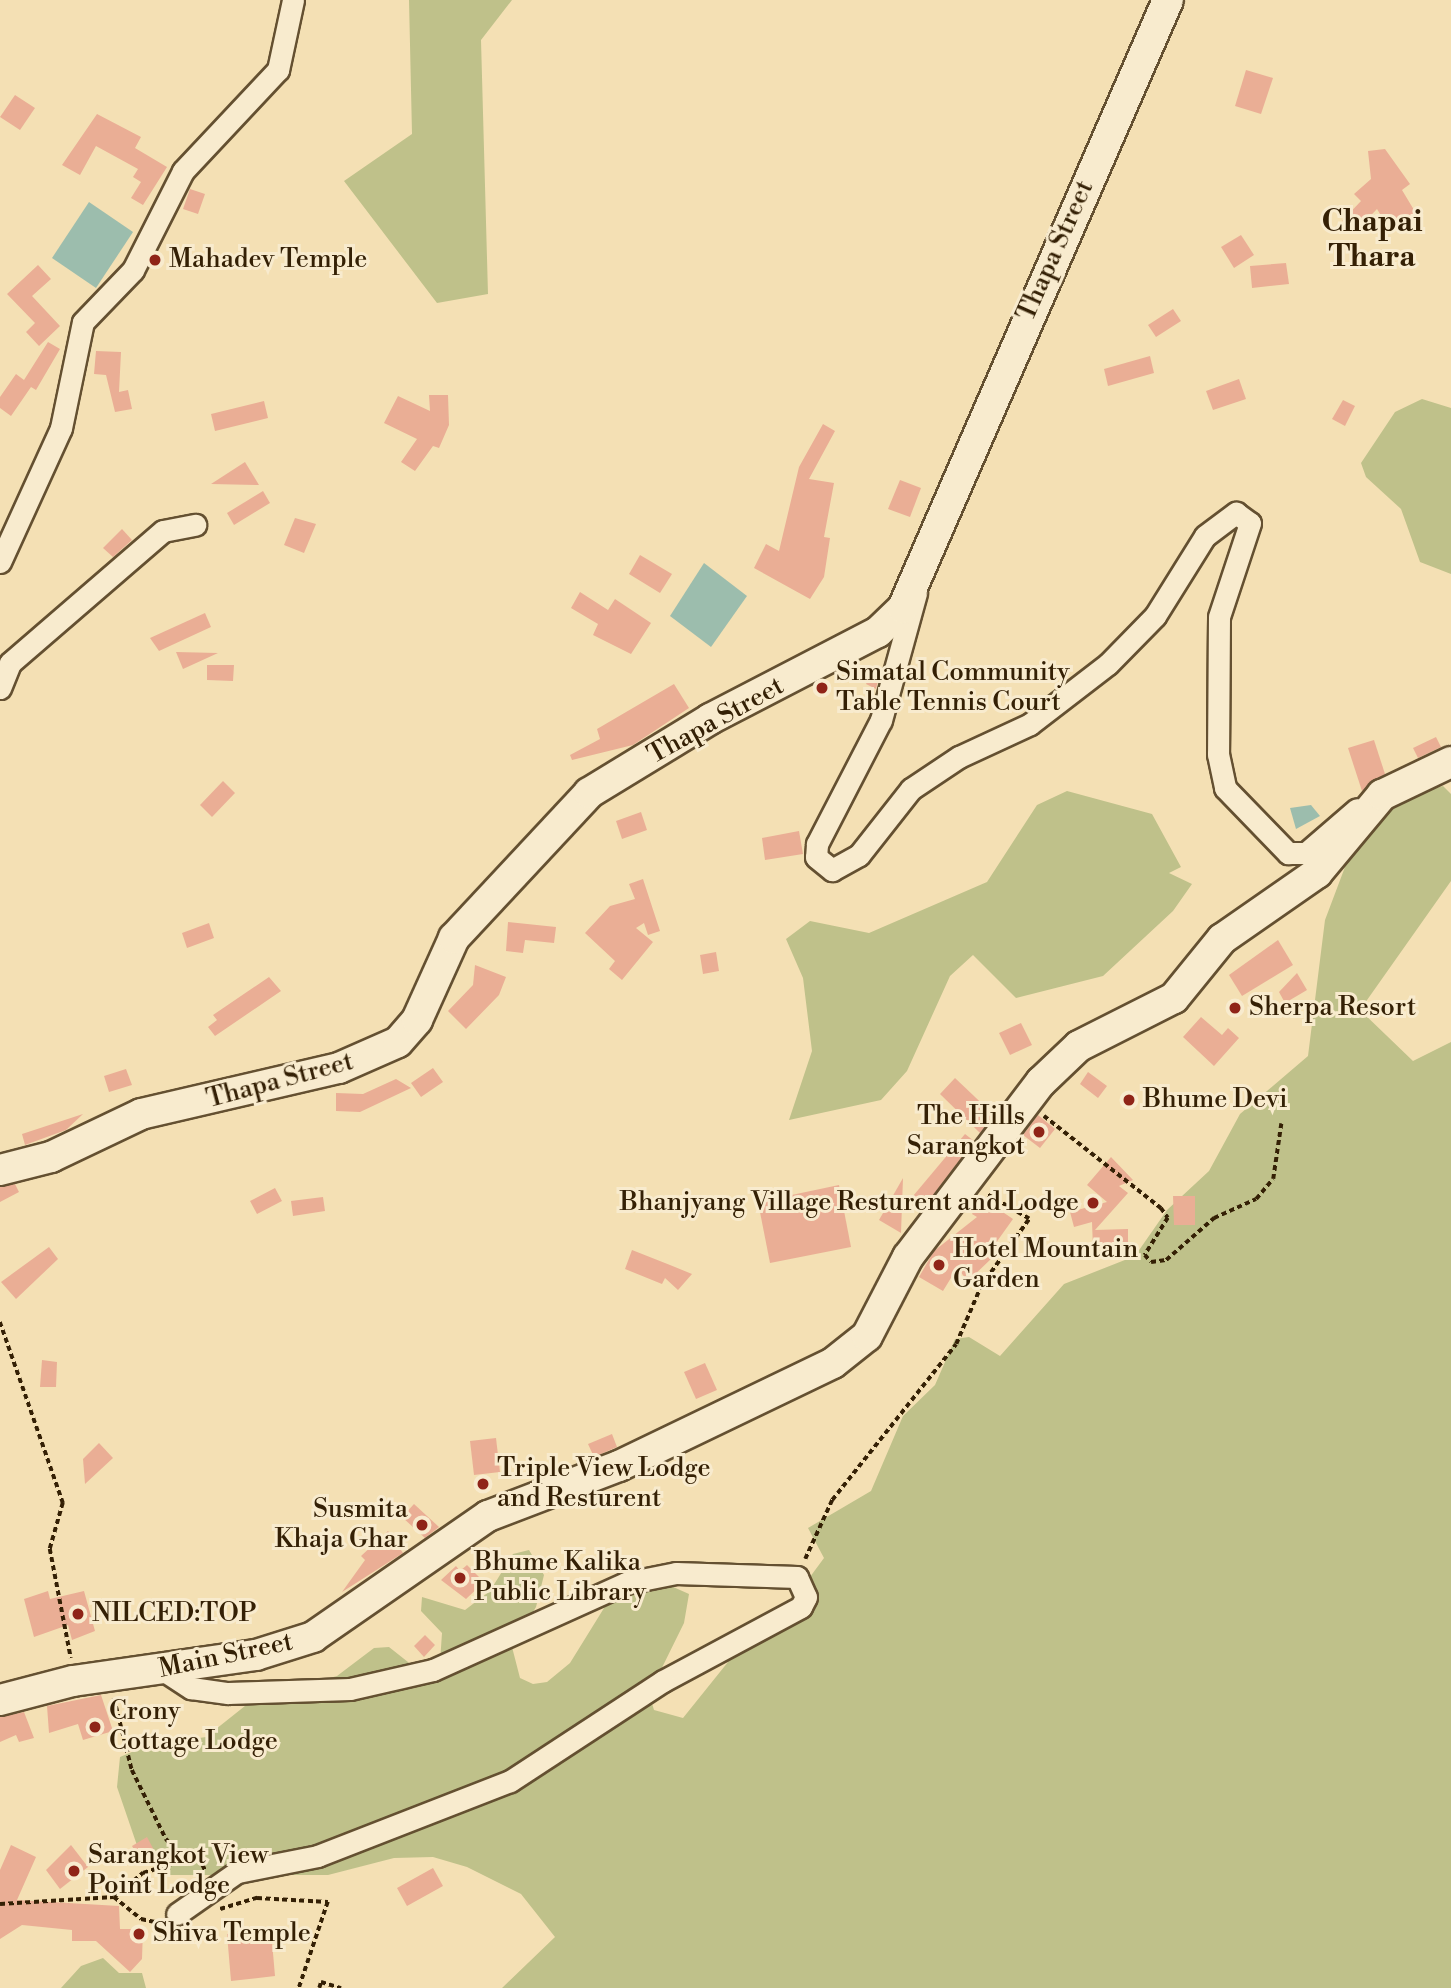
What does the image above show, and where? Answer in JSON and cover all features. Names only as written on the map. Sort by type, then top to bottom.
[{"type":"street","points":[[0,562],[61,428],[83,322],[133,270],[183,171],[278,70],[293,0]]},
{"type":"street","name":"Thapa Street","points":[[0,1170],[51,1157],[141,1114],[338,1068],[398,1042],[417,1020],[454,938],[589,793],[710,719],[878,632],[903,608],[921,574],[1168,0]]},
{"type":"street","points":[[921,574],[881,720],[817,844],[816,858],[832,870],[859,855],[911,789],[958,757],[1030,724],[1108,664],[1155,616],[1205,536],[1236,513],[1250,523],[1219,617],[1218,754],[1225,788],[1288,853],[1306,853],[1382,795],[1451,762]]},
{"type":"street","points":[[0,688],[10,663],[163,531],[195,524]]},
{"type":"street","name":"Main Street","points":[[0,1700],[73,1681],[166,1672],[313,1637],[363,1608],[463,1531],[833,1363],[867,1336],[908,1257],[1025,1102],[1079,1046],[1174,998],[1222,939],[1317,873],[1382,795]]},
{"type":"street","points":[[166,1672],[191,1688],[228,1693],[350,1689],[433,1670],[626,1583],[715,1571],[797,1577],[806,1597],[801,1607],[663,1681],[510,1781],[318,1856],[237,1872],[206,1890],[177,1914]]},
{"type":"path","points":[[1025,1102],[1161,1208],[1168,1218],[1145,1255],[1151,1262],[1166,1260],[1214,1218],[1256,1199],[1273,1179],[1281,1124]]},
{"type":"path","points":[[797,1577],[832,1500],[956,1344],[981,1286],[1029,1219],[965,1181]]},
{"type":"path","points":[[0,1322],[63,1503],[50,1549],[73,1681]]},
{"type":"path","points":[[108,1676],[132,1770],[184,1860]]},
{"type":"path","points":[[0,1904],[114,1897],[143,1873],[199,1857],[206,1890]]},
{"type":"path","points":[[114,1897],[141,1919]]},
{"type":"path","points":[[212,1911],[257,1898],[328,1902],[299,1988]]},
{"type":"path","points":[[318,1988],[321,1982],[341,1988]]},
{"type":"green space","points":[[409,0],[512,0],[481,40],[488,294],[437,303],[344,181],[412,134]]},
{"type":"green space","points":[[1422,399],[1451,408],[1451,574],[1420,562],[1401,509],[1366,477],[1361,463],[1395,412]]},
{"type":"green space","points":[[1443,786],[1451,794],[1451,881],[1360,1010],[1413,1061],[1451,1042],[1451,1988],[502,1988],[555,1937],[521,1894],[467,1867],[433,1857],[394,1858],[328,1875],[170,1875],[141,1857],[117,1787],[120,1757],[146,1746],[206,1737],[255,1698],[337,1676],[374,1648],[389,1647],[413,1666],[440,1662],[442,1633],[421,1611],[422,1597],[465,1610],[490,1591],[513,1554],[529,1550],[544,1575],[536,1607],[512,1647],[520,1678],[533,1684],[547,1682],[570,1663],[609,1600],[662,1582],[689,1594],[684,1623],[649,1694],[654,1710],[683,1718],[728,1662],[748,1623],[793,1600],[824,1558],[808,1528],[871,1491],[903,1416],[935,1385],[955,1339],[969,1337],[1000,1356],[1064,1284],[1135,1256],[1167,1210],[1209,1171],[1240,1114],[1308,1056],[1325,920],[1348,859],[1394,800]]},
{"type":"green space","points":[[1067,791],[1152,814],[1181,867],[1169,873],[1192,884],[1173,911],[1103,976],[1016,998],[973,955],[950,976],[907,1071],[881,1100],[789,1120],[812,1051],[803,978],[786,939],[810,921],[869,933],[987,882],[1037,805]]},
{"type":"green space","points":[[103,1958],[119,1973],[142,1973],[146,1988],[61,1988],[81,1966]]},
{"type":"shaded area","points":[[89,202],[133,232],[96,288],[52,258]]},
{"type":"shaded area","points":[[704,563],[747,596],[711,647],[670,616]]},
{"type":"shaded area","points":[[1311,805],[1320,816],[1296,829],[1290,808]]},
{"type":"building","points":[[1246,70],[1273,78],[1261,114],[1235,106]]},
{"type":"building","points":[[15,95],[35,108],[20,130],[0,117]]},
{"type":"building","points":[[97,114],[141,137],[135,148],[167,167],[143,205],[131,198],[141,182],[133,177],[138,169],[96,146],[80,175],[62,165]]},
{"type":"building","points":[[1385,149],[1410,184],[1402,190],[1417,215],[1391,232],[1377,209],[1354,233],[1342,221],[1361,201],[1354,194],[1371,179],[1368,151]]},
{"type":"building","points":[[190,189],[205,194],[198,214],[183,209]]},
{"type":"building","points":[[1241,235],[1254,255],[1234,268],[1221,247]]},
{"type":"building","points":[[1286,263],[1289,284],[1252,288],[1250,266]]},
{"type":"building","points":[[38,265],[51,279],[32,296],[60,326],[39,346],[26,332],[35,323],[7,294]]},
{"type":"building","points":[[1173,309],[1181,321],[1156,337],[1148,325]]},
{"type":"building","points":[[48,342],[60,349],[36,390],[31,387],[11,416],[0,408],[0,397],[16,374],[24,380]]},
{"type":"building","points":[[96,351],[121,352],[119,392],[128,390],[132,409],[115,412],[106,375],[94,374]]},
{"type":"building","points":[[1150,356],[1154,373],[1108,386],[1104,369]]},
{"type":"building","points":[[1239,379],[1246,399],[1213,410],[1206,391]]},
{"type":"building","points":[[429,395],[448,395],[449,425],[439,448],[433,446],[415,471],[401,462],[417,439],[384,423],[398,396],[430,411]]},
{"type":"building","points":[[1343,400],[1355,406],[1345,426],[1332,419]]},
{"type":"building","points":[[264,401],[268,418],[215,431],[211,414]]},
{"type":"building","points":[[823,424],[835,431],[809,479],[834,483],[824,537],[830,538],[824,577],[810,599],[754,568],[766,544],[779,551],[799,467]]},
{"type":"building","points":[[245,462],[259,485],[211,484]]},
{"type":"building","points":[[900,480],[921,488],[910,517],[888,509]]},
{"type":"building","points":[[263,491],[270,503],[234,525],[227,513]]},
{"type":"building","points":[[295,518],[316,524],[304,553],[284,545]]},
{"type":"building","points":[[122,529],[132,540],[113,557],[103,548]]},
{"type":"building","points":[[640,555],[672,574],[660,593],[629,574]]},
{"type":"building","points":[[580,592],[608,610],[615,599],[651,623],[631,654],[593,635],[598,624],[571,608]]},
{"type":"building","points":[[205,613],[211,627],[159,651],[150,638]]},
{"type":"building","points":[[176,652],[218,653],[183,669]]},
{"type":"building","points":[[207,665],[234,665],[233,681],[207,680]]},
{"type":"building","points":[[875,666],[881,669],[876,689],[866,684]]},
{"type":"building","points":[[674,684],[689,708],[633,745],[572,760],[570,755],[600,739],[597,729]]},
{"type":"building","points":[[1436,737],[1441,747],[1418,758],[1413,748]]},
{"type":"building","points":[[1374,740],[1385,774],[1362,791],[1348,748]]},
{"type":"building","points":[[223,781],[235,793],[212,817],[200,805]]},
{"type":"building","points":[[641,812],[647,830],[622,839],[616,821]]},
{"type":"building","points":[[799,831],[803,854],[765,860],[762,838]]},
{"type":"building","points":[[643,879],[660,931],[648,935],[644,923],[636,928],[653,942],[622,980],[609,969],[615,961],[585,933],[610,906],[635,899],[629,884]]},
{"type":"building","points":[[508,922],[556,927],[554,943],[525,940],[523,953],[506,951]]},
{"type":"building","points":[[209,923],[214,938],[187,948],[182,933]]},
{"type":"building","points":[[1278,940],[1293,965],[1242,996],[1229,975]]},
{"type":"building","points":[[716,952],[719,971],[703,974],[700,955]]},
{"type":"building","points":[[475,965],[506,977],[499,995],[466,1029],[448,1011],[473,985]]},
{"type":"building","points":[[1297,973],[1307,990],[1285,1003],[1279,992]]},
{"type":"building","points":[[269,977],[281,991],[215,1036],[208,1027],[217,1020],[213,1015]]},
{"type":"building","points":[[1201,1017],[1222,1035],[1228,1028],[1239,1038],[1214,1066],[1183,1037]]},
{"type":"building","points":[[1021,1023],[1032,1045],[1010,1055],[999,1033]]},
{"type":"building","points":[[433,1068],[443,1082],[421,1097],[411,1083]]},
{"type":"building","points":[[126,1069],[132,1085],[109,1092],[104,1076]]},
{"type":"building","points":[[1088,1072],[1107,1086],[1098,1098],[1080,1084]]},
{"type":"building","points":[[955,1078],[994,1115],[980,1133],[940,1094]]},
{"type":"building","points":[[396,1079],[411,1088],[360,1112],[336,1111],[336,1093],[363,1094]]},
{"type":"building","points":[[83,1114],[66,1130],[25,1145],[22,1134]]},
{"type":"building","name":"The Hills Sarangkot","points":[[1038,1115],[1055,1129],[1040,1148],[1023,1135]]},
{"type":"building","points":[[965,1134],[974,1141],[921,1211],[908,1202]]},
{"type":"building","points":[[1111,1157],[1133,1180],[1119,1186],[1128,1193],[1095,1230],[1128,1229],[1128,1248],[1093,1249],[1092,1222],[1074,1227],[1070,1212],[1107,1202],[1087,1185]]},
{"type":"building","points":[[903,1178],[901,1233],[879,1220]]},
{"type":"building","points":[[15,1184],[19,1192],[0,1202],[0,1187]]},
{"type":"building","points":[[839,1185],[851,1247],[770,1263],[758,1202]]},
{"type":"building","points":[[275,1188],[282,1201],[257,1214],[250,1201]]},
{"type":"building","points":[[1173,1196],[1195,1196],[1195,1225],[1174,1225]]},
{"type":"building","points":[[323,1197],[325,1211],[293,1216],[291,1201]]},
{"type":"building","points":[[982,1198],[1013,1219],[988,1254],[992,1258],[968,1281],[957,1268],[943,1291],[919,1277],[934,1251],[977,1217],[972,1214]]},
{"type":"building","points":[[49,1247],[58,1259],[16,1299],[1,1282]]},
{"type":"building","points":[[632,1250],[692,1274],[678,1290],[665,1278],[662,1284],[625,1269]]},
{"type":"building","points":[[42,1360],[57,1362],[56,1387],[40,1387]]},
{"type":"building","points":[[705,1363],[717,1390],[696,1399],[684,1372]]},
{"type":"building","points":[[612,1434],[617,1447],[594,1457],[588,1444]]},
{"type":"building","points":[[496,1438],[500,1472],[474,1475],[470,1441]]},
{"type":"building","points":[[99,1443],[113,1458],[85,1484],[83,1459]]},
{"type":"building","points":[[414,1504],[439,1527],[425,1538],[402,1517]]},
{"type":"building","points":[[388,1531],[403,1553],[342,1592],[365,1560],[361,1556]]},
{"type":"building","points":[[467,1565],[484,1582],[466,1599],[441,1580],[456,1566],[460,1571]]},
{"type":"building","points":[[48,1591],[50,1599],[84,1591],[95,1631],[72,1640],[68,1625],[34,1637],[24,1599]]},
{"type":"building","points":[[425,1635],[435,1645],[424,1657],[414,1646]]},
{"type":"building","points":[[101,1695],[113,1731],[83,1740],[78,1724],[49,1733],[47,1706]]},
{"type":"building","points":[[24,1712],[34,1738],[19,1742],[16,1735],[0,1742],[0,1717]]},
{"type":"building","points":[[147,1837],[156,1854],[141,1862],[132,1846]]},
{"type":"building","points":[[11,1845],[36,1857],[17,1900],[119,1906],[120,1929],[143,1929],[142,1959],[130,1972],[96,1941],[72,1941],[72,1930],[22,1925],[0,1939],[0,1870]]},
{"type":"building","points":[[71,1845],[88,1867],[60,1889],[46,1870]]},
{"type":"building","points":[[433,1868],[443,1886],[407,1906],[397,1888]]},
{"type":"building","points":[[271,1930],[275,1976],[231,1981],[227,1934]]},
{"type":"place","name":"Mahadev Temple","points":[[155,260]]},
{"type":"place","name":"Simatal Community Table Tennis Court","points":[[822,688]]},
{"type":"place","name":"Sherpa Resort","points":[[1235,1008]]},
{"type":"place","name":"Bhume Devi","points":[[1129,1100]]},
{"type":"place","name":"The Hills Sarangkot","points":[[1039,1132]]},
{"type":"place","name":"Bhanjyang Village Resturent and Lodge","points":[[1093,1203]]},
{"type":"place","name":"Hotel Mountain Garden","points":[[939,1265]]},
{"type":"place","name":"Triple View Lodge and Resturent","points":[[483,1484]]},
{"type":"place","name":"Susmita Khaja Ghar","points":[[422,1525]]},
{"type":"place","name":"Bhume Kalika Public Library","points":[[460,1578]]},
{"type":"place","name":"NILCED:TOP","points":[[78,1614]]},
{"type":"place","name":"Crony Cottage Lodge","points":[[95,1727]]},
{"type":"place","name":"Sarangkot View Point Lodge","points":[[74,1871]]},
{"type":"place","name":"Shiva Temple","points":[[139,1934]]},
{"type":"district","name":"Chapai Thara","points":[[1372,239]]}]
